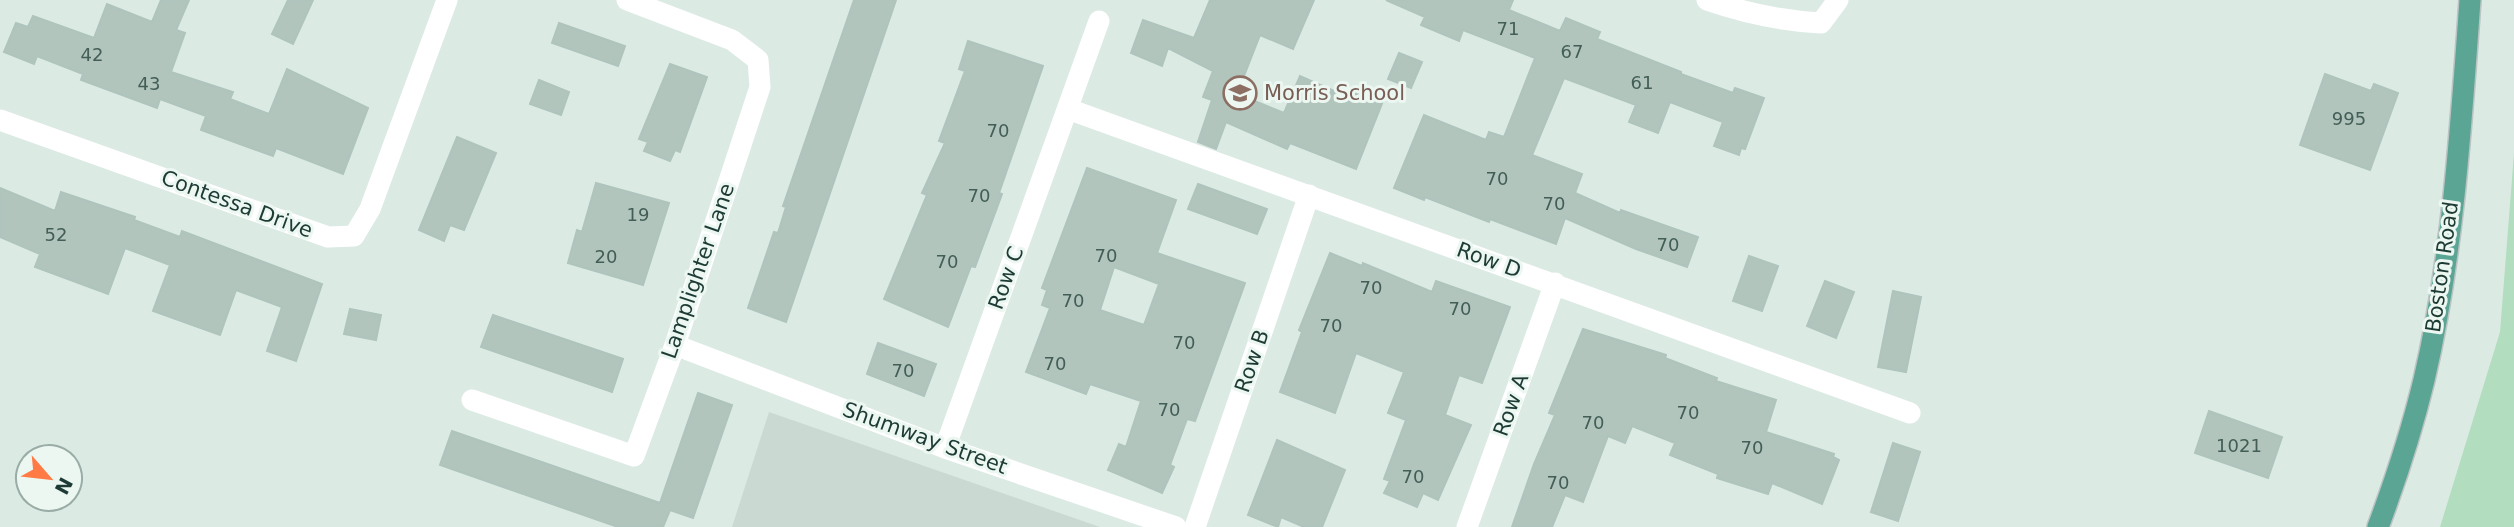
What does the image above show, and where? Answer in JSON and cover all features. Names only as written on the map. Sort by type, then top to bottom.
[{"type":"main road","name":"Boston Road","points":[[2378,527],[2412,423],[2435,327],[2456,173],[2470,0]]},
{"type":"street","name":"Contessa Drive","points":[[0,120],[328,237],[354,236],[370,209],[447,0]]},
{"type":"street","name":"Lamplighter Lane","points":[[472,400],[634,456],[675,345],[760,87],[758,60],[732,40],[628,0]]},
{"type":"street","points":[[1707,0],[1737,11],[1786,21],[1821,23],[1838,0]]},
{"type":"street","name":"Row C","points":[[945,447],[1100,21]]},
{"type":"street","name":"Row D","points":[[1068,109],[1910,413]]},
{"type":"street","name":"Row B","points":[[1195,527],[1309,195]]},
{"type":"street","name":"Row A","points":[[1467,527],[1555,284]]},
{"type":"street","name":"Shumway Street","points":[[675,345],[945,447],[1176,527]]},
{"type":"shaded area","points":[[769,412],[1100,527],[732,527]]},
{"type":"green space","points":[[2514,153],[2514,527],[2440,527],[2500,332]]},
{"type":"building","points":[[161,0],[189,0],[176,30],[185,33],[171,72],[233,92],[230,99],[269,114],[287,69],[368,108],[343,174],[276,148],[273,156],[201,130],[206,116],[160,99],[157,108],[81,80],[83,74],[37,56],[34,64],[4,52],[16,23],[28,27],[33,16],[94,38],[107,4],[152,22]]},
{"type":"building","points":[[288,0],[313,0],[293,44],[272,34]]},
{"type":"building","points":[[854,0],[896,0],[786,322],[748,308],[774,232],[778,233],[786,207],[783,206]]},
{"type":"building","points":[[1210,0],[1314,0],[1293,49],[1260,35],[1237,94],[1284,113],[1300,76],[1348,97],[1352,88],[1383,101],[1356,169],[1290,143],[1287,149],[1226,122],[1216,149],[1198,142],[1212,100],[1203,97],[1213,71],[1168,48],[1162,66],[1131,53],[1143,20],[1194,38]]},
{"type":"building","points":[[1386,0],[1513,0],[1509,10],[1560,31],[1566,18],[1600,32],[1597,39],[1681,74],[1733,93],[1735,88],[1764,98],[1745,149],[1741,148],[1739,155],[1714,146],[1723,122],[1670,102],[1658,133],[1629,122],[1636,105],[1564,78],[1532,155],[1582,174],[1575,193],[1620,213],[1621,210],[1698,237],[1687,267],[1636,249],[1565,218],[1556,244],[1394,188],[1424,115],[1486,140],[1489,132],[1504,137],[1535,58],[1463,30],[1459,41],[1421,25],[1425,17]]},
{"type":"building","points":[[559,23],[625,46],[618,66],[552,43]]},
{"type":"building","points":[[968,41],[1043,66],[999,193],[1002,194],[975,267],[971,266],[948,327],[884,299],[927,195],[922,193],[945,143],[939,141],[965,71],[959,69]]},
{"type":"building","points":[[1399,53],[1422,62],[1411,88],[1388,79]]},
{"type":"building","points":[[670,64],[707,77],[680,152],[675,150],[670,161],[644,151],[648,142],[639,139]]},
{"type":"building","points":[[2325,74],[2371,91],[2374,84],[2398,93],[2370,170],[2300,145]]},
{"type":"building","points":[[539,80],[569,92],[561,115],[530,104]]},
{"type":"building","points":[[457,137],[496,153],[464,230],[450,225],[444,241],[419,230]]},
{"type":"building","points":[[1087,168],[1176,200],[1157,253],[1245,283],[1195,421],[1187,419],[1170,465],[1174,467],[1162,493],[1108,470],[1119,444],[1126,447],[1141,401],[1090,384],[1086,394],[1026,372],[1050,308],[1042,305],[1047,290],[1042,288]],"holes":[[[1114,267],[1159,284],[1144,325],[1100,310]]]},
{"type":"building","points":[[596,183],[669,203],[643,285],[568,263],[577,230],[582,232]]},
{"type":"building","points":[[1198,184],[1267,209],[1257,234],[1188,209]]},
{"type":"building","points":[[0,188],[55,211],[61,192],[135,217],[134,220],[180,237],[182,231],[322,284],[296,361],[267,351],[282,307],[236,290],[220,335],[153,311],[170,265],[125,248],[108,294],[35,267],[40,254],[0,237]]},
{"type":"building","points":[[1330,253],[1362,266],[1363,263],[1432,292],[1436,281],[1510,307],[1482,383],[1459,375],[1445,415],[1471,425],[1438,500],[1423,493],[1417,507],[1384,493],[1390,481],[1384,479],[1406,420],[1388,413],[1404,372],[1356,353],[1335,413],[1280,392],[1302,332],[1299,330]]},
{"type":"building","points":[[1749,256],[1778,266],[1762,311],[1733,301]]},
{"type":"building","points":[[1825,281],[1854,292],[1836,338],[1807,326]]},
{"type":"building","points":[[1893,291],[1921,297],[1906,372],[1878,367]]},
{"type":"building","points":[[350,309],[381,315],[376,340],[344,334]]},
{"type":"building","points":[[493,315],[623,359],[612,392],[481,347]]},
{"type":"building","points":[[1583,329],[1666,355],[1665,358],[1717,378],[1716,381],[1776,400],[1766,432],[1834,454],[1833,457],[1839,460],[1822,504],[1772,483],[1768,494],[1717,478],[1718,474],[1670,455],[1675,443],[1632,426],[1625,443],[1608,436],[1583,502],[1565,495],[1552,527],[1512,527],[1555,415],[1549,413]]},
{"type":"building","points":[[878,343],[936,364],[924,396],[867,374]]},
{"type":"building","points":[[698,393],[732,405],[693,518],[670,510],[663,527],[618,527],[440,465],[452,431],[660,503]]},
{"type":"building","points":[[2209,411],[2282,437],[2268,478],[2195,453]]},
{"type":"building","points":[[1277,440],[1345,470],[1322,527],[1304,527],[1281,517],[1278,527],[1248,515]]},
{"type":"building","points":[[1893,443],[1920,452],[1898,521],[1871,512]]},
{"type":"place","name":"Morris School","points":[[1240,93]]}]
